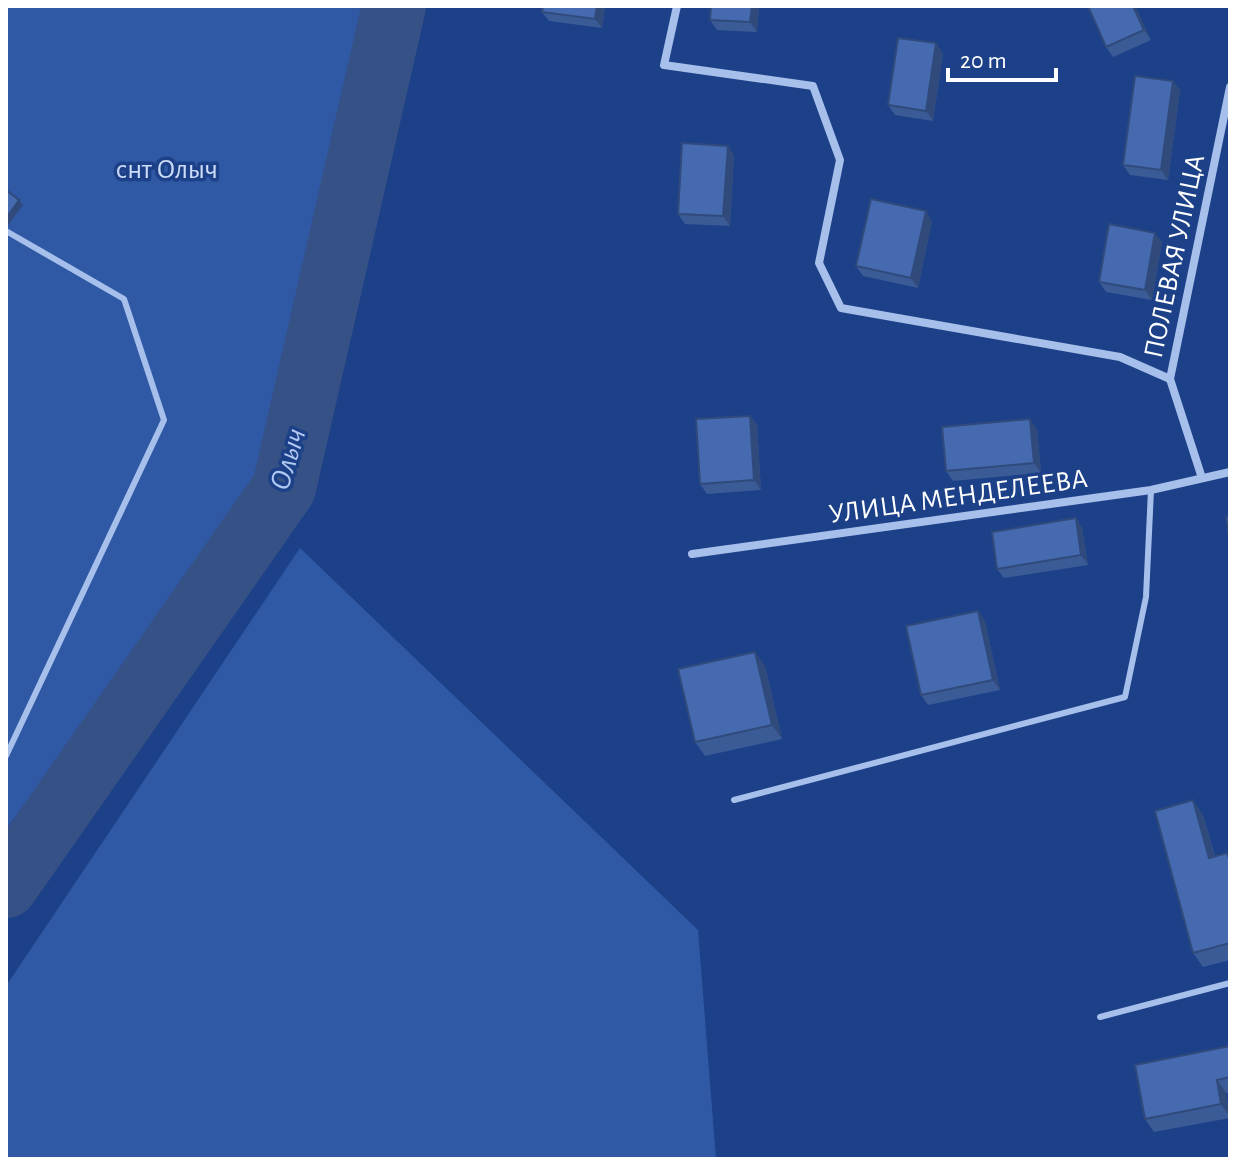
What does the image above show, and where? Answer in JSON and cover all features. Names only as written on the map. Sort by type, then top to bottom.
[{"type":"street","points":[[677,6],[664,65],[813,86],[840,160],[819,263],[841,308],[1120,357],[1170,379]]},
{"type":"street","name":"ПОЛЕВАЯ УЛИЦА","points":[[1202,478],[1170,379],[1230,87]]},
{"type":"street","name":"УЛИЦА МЕНДЕЛЕЕВА","points":[[692,554],[1151,490],[1230,472]]},
{"type":"lane","points":[[6,231],[124,299],[164,420],[6,756]]},
{"type":"lane","points":[[734,800],[1125,697],[1146,597],[1151,490]]},
{"type":"lane","points":[[1100,1017],[1230,983]]},
{"type":"green space","name":"снт Олыч","points":[[6,6],[381,6],[296,302],[254,504],[6,829]]},
{"type":"green space","points":[[300,548],[698,930],[716,1159],[6,1159],[6,986]]},
{"type":"building","points":[[543,6],[597,6],[595,19],[542,12]]},
{"type":"building","points":[[711,6],[752,6],[750,22],[710,20]]},
{"type":"building","points":[[1088,6],[1133,6],[1144,30],[1106,47]]},
{"type":"building","points":[[898,38],[936,43],[926,111],[888,105]]},
{"type":"building","points":[[1135,76],[1173,81],[1161,170],[1123,165]]},
{"type":"building","points":[[682,143],[728,146],[723,216],[678,214]]},
{"type":"building","points":[[6,190],[19,200],[6,218]]},
{"type":"building","points":[[871,199],[926,211],[911,278],[856,266]]},
{"type":"building","points":[[1109,224],[1155,233],[1145,290],[1099,282]]},
{"type":"building","points":[[750,416],[754,480],[700,484],[696,419]]},
{"type":"building","points":[[1030,419],[1034,463],[946,471],[942,427]]},
{"type":"building","points":[[1226,517],[1230,517],[1230,540]]},
{"type":"building","points":[[1076,518],[1081,555],[997,569],[992,532]]},
{"type":"building","points":[[978,611],[993,680],[921,695],[906,626]]},
{"type":"building","points":[[755,652],[772,725],[695,742],[678,669]]},
{"type":"building","points":[[1193,800],[1209,858],[1227,853],[1230,862],[1230,943],[1193,953],[1155,811]]},
{"type":"building","points":[[1230,1046],[1230,1077],[1217,1080],[1221,1104],[1145,1119],[1135,1065]]},
{"type":"waterway","name":"Олыч","points":[[6,886],[284,488],[394,6]]}]
